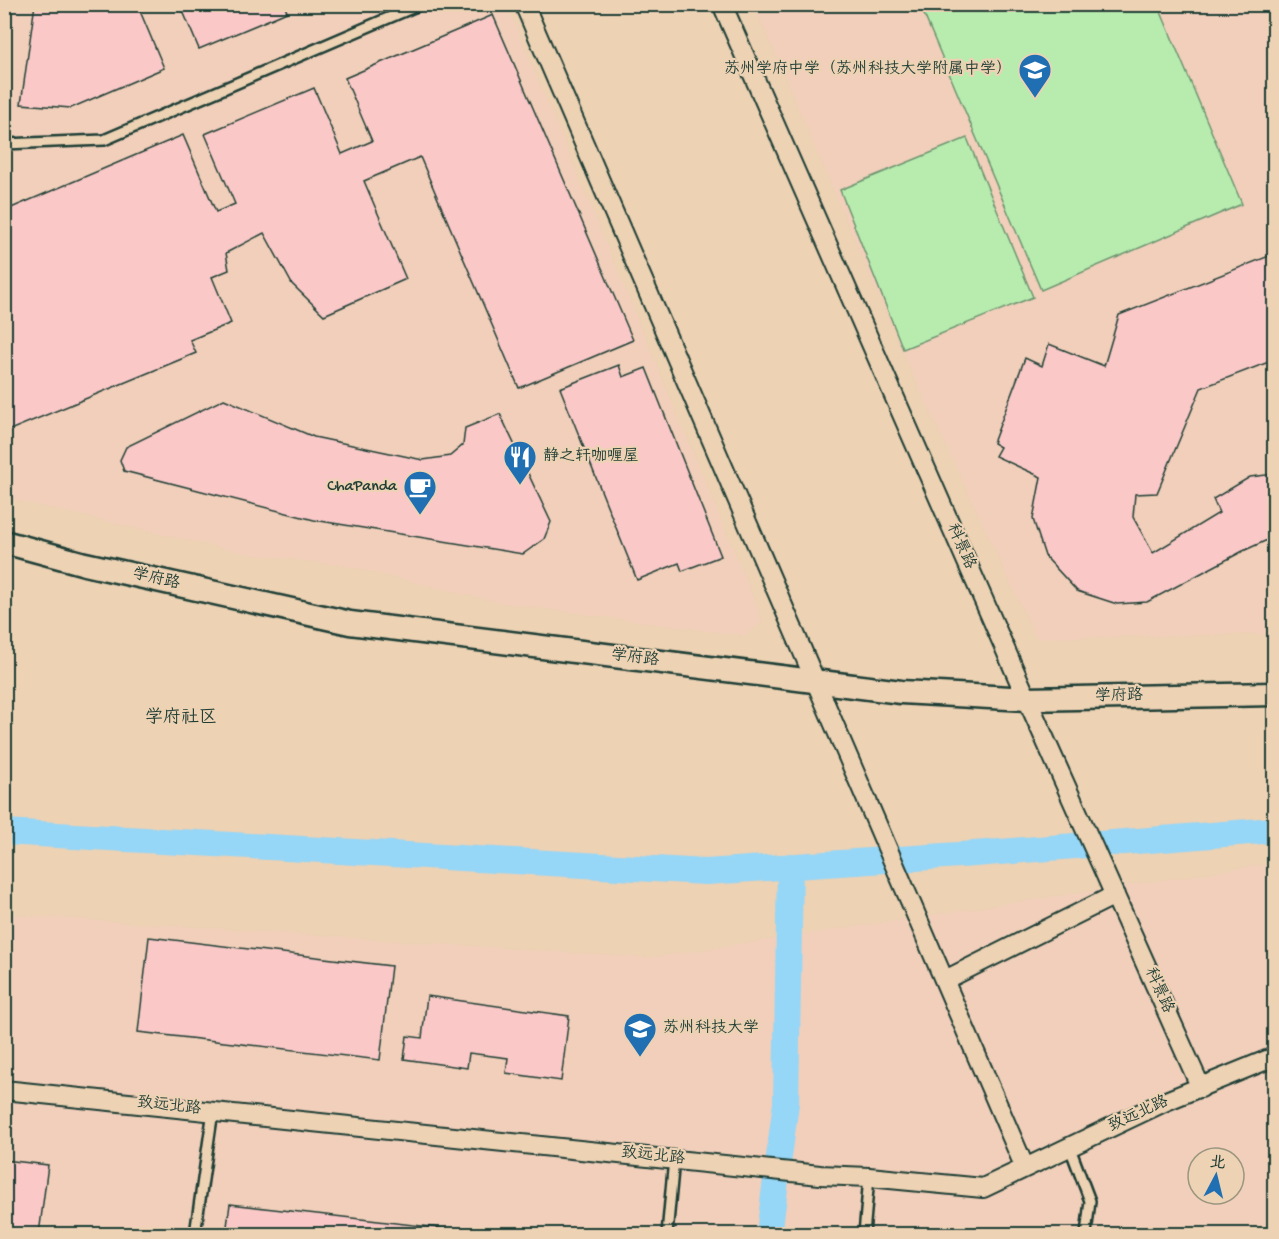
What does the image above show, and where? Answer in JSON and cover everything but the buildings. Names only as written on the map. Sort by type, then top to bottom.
[{"type":"street","points":[[524,4],[818,682],[1025,1168]]},
{"type":"street","name":"科景路","points":[[722,4],[1027,699],[1201,1088]]},
{"type":"street","name":"学府路","points":[[4,542],[85,564],[350,623],[818,682],[902,692],[1027,699],[1275,694]]},
{"type":"street","points":[[945,980],[1115,895]]},
{"type":"street","name":"致远北路","points":[[4,1090],[760,1169],[983,1188],[1166,1101],[1275,1056]]},
{"type":"lane","points":[[4,144],[104,140],[421,4]]},
{"type":"lane","points":[[195,1234],[213,1111]]},
{"type":"lane","points":[[1070,1148],[1090,1201],[1086,1234]]},
{"type":"lane","points":[[667,1234],[674,1159]]},
{"type":"lane","points":[[864,1234],[869,1177]]},
{"type":"shaded area","points":[[5,5],[507,5],[763,621],[745,636],[501,603],[346,566],[247,554],[5,498]]},
{"type":"shaded area","points":[[754,5],[1274,5],[1274,634],[1036,638],[906,360]]},
{"type":"shaded area","name":"苏州科技大学","points":[[1274,863],[1274,1234],[5,1234],[4,914],[647,958]]},
{"type":"green space","points":[[920,5],[1158,5],[1242,204],[1041,290]]},
{"type":"green space","points":[[967,138],[1033,297],[903,349],[840,190]]},
{"type":"waterway","points":[[4,832],[706,872],[974,854],[1274,830]]},
{"type":"waterway","points":[[769,1234],[786,1103],[790,866]]},
{"type":"place","name":"苏州学府中学（苏州科技大学附属中学）","points":[[1035,99]]},
{"type":"place","name":"静之轩咖喱屋","points":[[520,486]]},
{"type":"place","name":"ChaPanda","points":[[420,516]]},
{"type":"place","name":"苏州科技大学","points":[[640,1058]]},
{"type":"district","name":"学府社区","points":[[181,718]]}]
